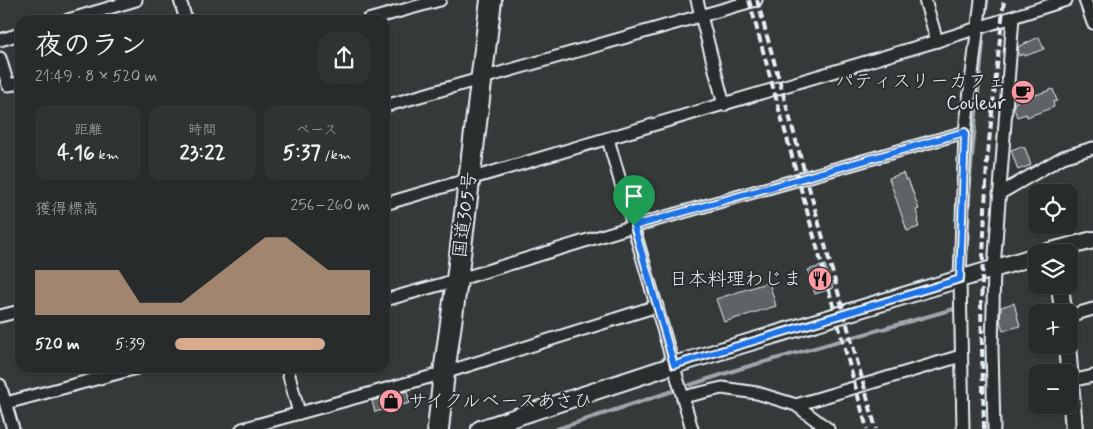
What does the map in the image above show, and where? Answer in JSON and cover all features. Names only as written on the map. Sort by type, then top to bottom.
[{"type":"highway","name":"国道305号","points":[[438,429],[491,0]]},
{"type":"street","points":[[85,15],[136,0]]},
{"type":"street","points":[[180,0],[184,15]]},
{"type":"street","points":[[386,15],[440,0]]},
{"type":"street","points":[[697,0],[724,105]]},
{"type":"street","points":[[390,105],[756,0]]},
{"type":"street","points":[[925,0],[937,41]]},
{"type":"street","points":[[962,429],[960,279],[965,132],[980,0]]},
{"type":"street","points":[[390,202],[724,105],[1013,18],[1066,0]]},
{"type":"street","points":[[1085,0],[1093,23]]},
{"type":"street","points":[[994,429],[992,349],[994,268],[1013,18]]},
{"type":"street","points":[[0,40],[15,36]]},
{"type":"street","points":[[0,58],[8,85],[15,84]]},
{"type":"street","points":[[390,299],[634,226],[965,132]]},
{"type":"street","points":[[608,139],[692,429]]},
{"type":"street","points":[[1000,194],[1063,157],[1093,148]]},
{"type":"street","points":[[1078,244],[1093,240]]},
{"type":"street","points":[[480,429],[674,365],[1028,258]]},
{"type":"street","points":[[242,429],[444,373],[657,306]]},
{"type":"street","points":[[1078,313],[1093,309]]},
{"type":"street","points":[[0,316],[15,312]]},
{"type":"street","points":[[796,404],[961,356]]},
{"type":"street","points":[[6,403],[118,373]]},
{"type":"street","points":[[288,373],[299,413]]},
{"type":"street","points":[[1078,379],[1093,376]]},
{"type":"street","points":[[0,385],[13,429]]},
{"type":"street","points":[[683,397],[722,388],[757,393],[796,404],[828,429]]},
{"type":"street","points":[[1073,414],[1074,429]]},
{"type":"building","points":[[1039,37],[1044,49],[1025,56],[1024,54],[1019,56],[1018,47]]},
{"type":"building","points":[[1031,83],[1036,95],[1053,89],[1057,101],[1053,102],[1054,107],[1027,117],[1026,114],[1017,117],[1014,108],[1014,103],[1017,102],[1014,97],[1015,89]]},
{"type":"building","points":[[1022,146],[1025,148],[1031,165],[1018,170],[1011,150]]},
{"type":"building","points":[[903,173],[906,180],[908,179],[919,209],[916,210],[919,227],[907,231],[889,178]]},
{"type":"building","name":"日本料理わじま","points":[[825,265],[833,288],[815,294],[808,270]]},
{"type":"building","points":[[769,282],[776,306],[724,322],[716,299]]},
{"type":"building","points":[[1014,303],[1020,326],[1003,331],[1000,320],[1001,307]]},
{"type":"building","name":"サイクルベースあさひ","points":[[407,391],[410,403],[375,412],[372,401]]},
{"type":"waterway","points":[[986,10],[987,0]]},
{"type":"waterway","points":[[967,249],[970,177],[983,42]]},
{"type":"waterway","points":[[690,385],[739,369],[954,309]]},
{"type":"waterway","points":[[557,429],[673,391]]},
{"type":"railway","points":[[749,0],[867,429]]},
{"type":"railway","points":[[757,0],[876,429]]},
{"type":"railway","points":[[984,429],[981,306],[987,161],[1004,0]]},
{"type":"place","name":"パティスリーカフェ Couleur","points":[[1023,92]]},
{"type":"place","name":"日本料理わじま","points":[[820,279]]},
{"type":"place","name":"サイクルベースあさひ","points":[[391,401]]},
{"type":"route","points":[[965,132],[960,279],[674,365],[634,226],[965,132]]}]
